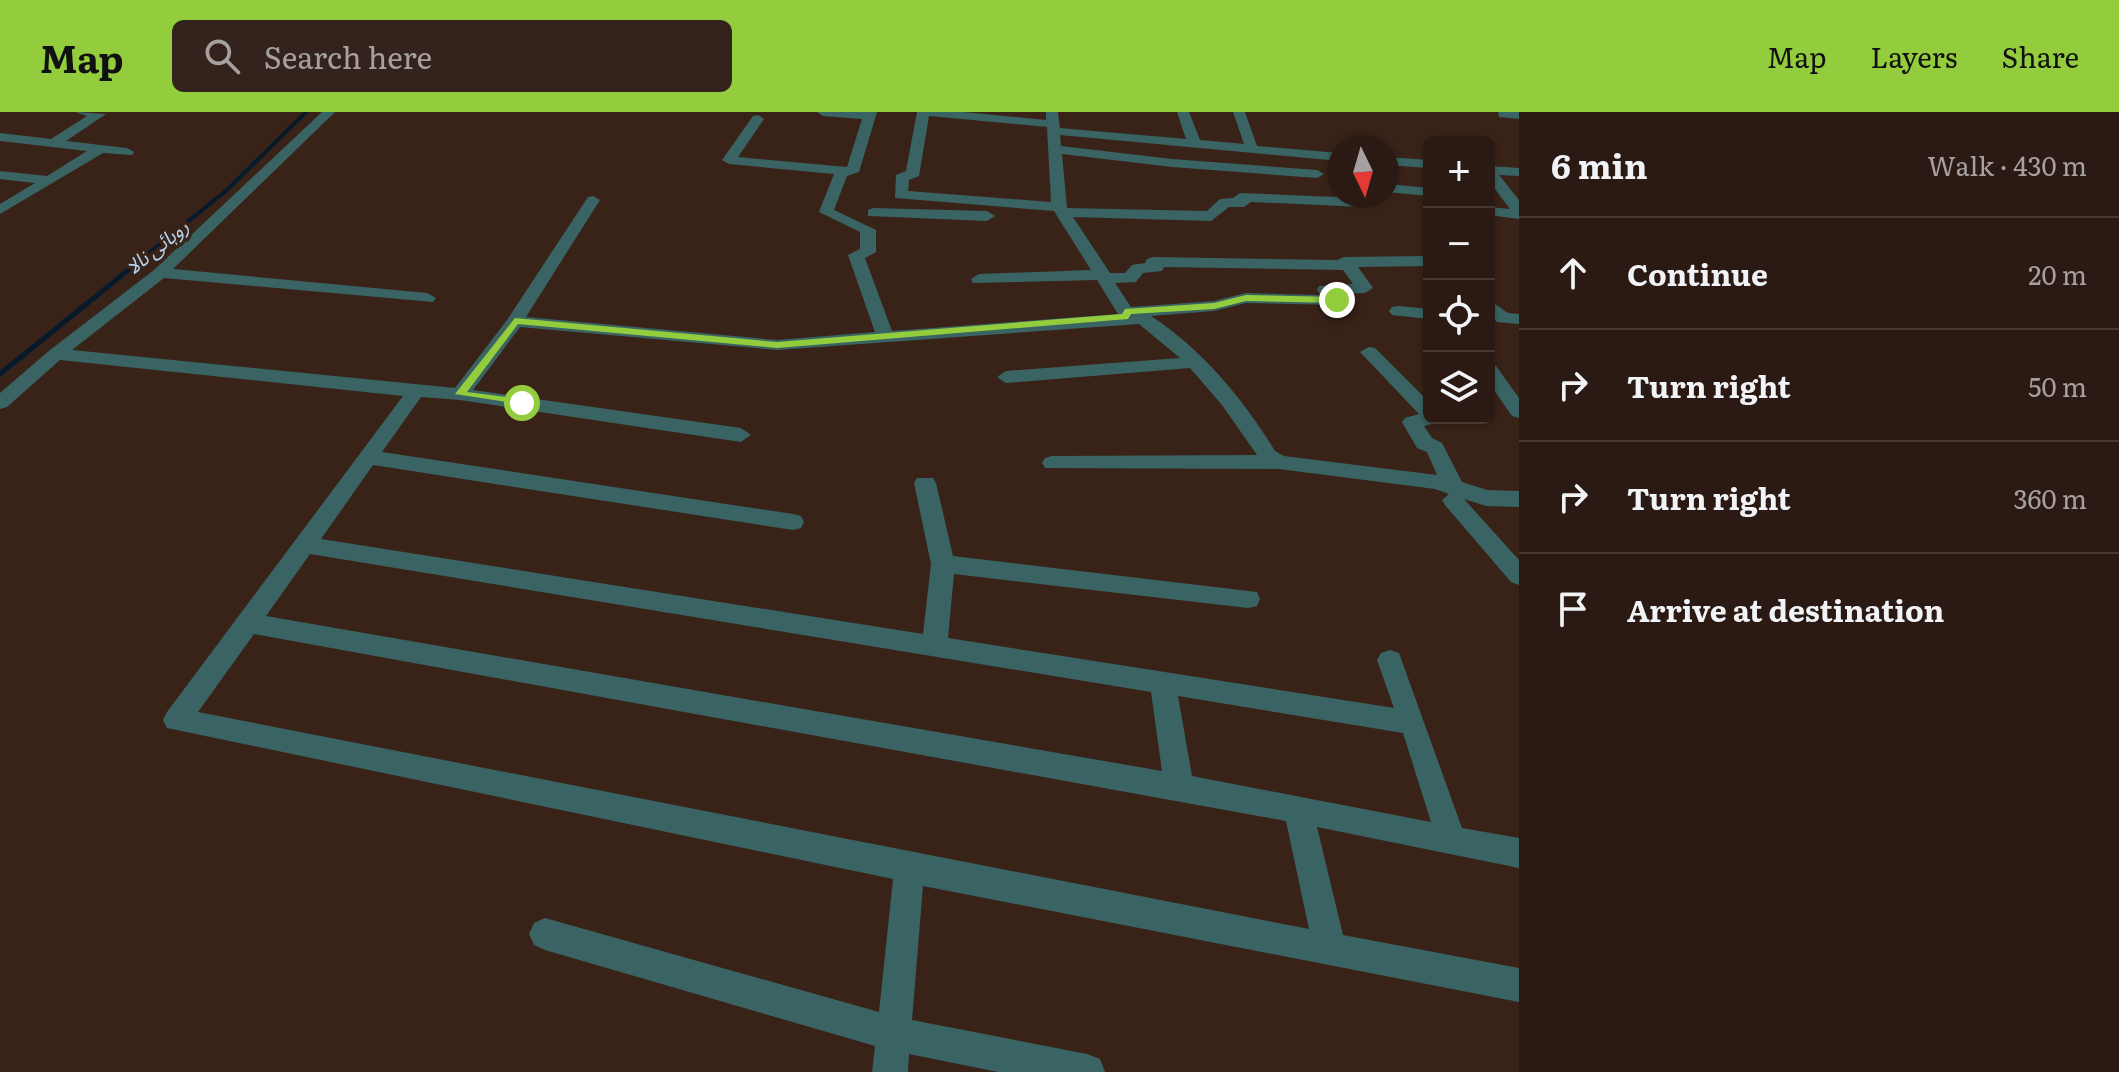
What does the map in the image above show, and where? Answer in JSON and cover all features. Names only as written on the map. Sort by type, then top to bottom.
[{"type":"street","points":[[55,142],[100,114],[81,112]]},
{"type":"street","points":[[0,403],[56,354],[160,273],[329,112]]},
{"type":"street","points":[[758,119],[729,160],[852,172],[870,114],[823,112]]},
{"type":"street","points":[[1183,112],[1192,130],[1194,144]]},
{"type":"street","points":[[1239,112],[1252,149]]},
{"type":"street","points":[[1065,214],[900,195],[903,175],[912,176],[923,113],[1053,122],[1194,144],[1327,156]]},
{"type":"street","points":[[1503,114],[1519,115]]},
{"type":"street","points":[[1053,122],[1065,214],[1126,314],[1156,325],[1195,362],[1268,456],[1279,462]]},
{"type":"street","points":[[0,137],[127,152]]},
{"type":"street","points":[[1056,149],[1172,163],[1317,174]]},
{"type":"street","points":[[0,210],[99,150]]},
{"type":"street","points":[[1399,162],[1423,164]]},
{"type":"street","points":[[1495,170],[1519,172]]},
{"type":"street","points":[[842,171],[826,212],[868,230],[868,252],[856,255],[885,336]]},
{"type":"street","points":[[0,175],[49,180]]},
{"type":"street","points":[[1495,178],[1519,212]]},
{"type":"street","points":[[1399,189],[1423,191]]},
{"type":"street","points":[[873,213],[1211,216],[1225,202],[1244,203],[1240,197],[1327,201]]},
{"type":"street","points":[[460,394],[515,321],[593,200]]},
{"type":"street","points":[[1495,211],[1519,212]]},
{"type":"street","points":[[515,321],[777,345],[1214,306],[1246,298],[1337,300],[1325,290],[1365,288],[1344,262],[1423,261]]},
{"type":"street","points":[[979,279],[1130,278],[1138,268],[1156,268],[1153,262],[1348,265]]},
{"type":"street","points":[[160,273],[427,298]]},
{"type":"street","points":[[1398,311],[1423,313]]},
{"type":"street","points":[[1495,311],[1503,318],[1519,319]]},
{"type":"street","points":[[1369,352],[1423,407]]},
{"type":"street","points":[[56,354],[460,394],[741,435]]},
{"type":"street","points":[[1006,377],[1195,362]]},
{"type":"street","points":[[1495,378],[1519,412]]},
{"type":"street","points":[[416,391],[177,720],[909,868],[1519,985]]},
{"type":"street","points":[[1423,420],[1412,422],[1424,443],[1435,448],[1453,492],[1519,576]]},
{"type":"street","points":[[367,457],[793,522]]},
{"type":"street","points":[[1052,463],[1279,462],[1486,498],[1519,499]]},
{"type":"street","points":[[925,483],[943,564],[934,647]]},
{"type":"street","points":[[304,545],[1413,723]]},
{"type":"street","points":[[943,564],[1248,599]]},
{"type":"street","points":[[248,623],[1179,787],[1519,853]]},
{"type":"street","points":[[1390,660],[1452,841]]},
{"type":"street","points":[[1163,683],[1179,787]]},
{"type":"street","points":[[1298,811],[1330,949]]},
{"type":"street","points":[[890,1072],[909,868]]},
{"type":"street","points":[[545,934],[894,1034],[1087,1072]]},
{"type":"waterway","name":"روہائی نالا","points":[[129,269],[227,190],[306,112]]},
{"type":"waterway","name":"روہائی نالا","points":[[0,374],[132,267]]},
{"type":"route","points":[[522,403],[460,394],[515,321],[777,345],[1128,316],[1125,312],[1214,306],[1246,298],[1337,300]]}]
